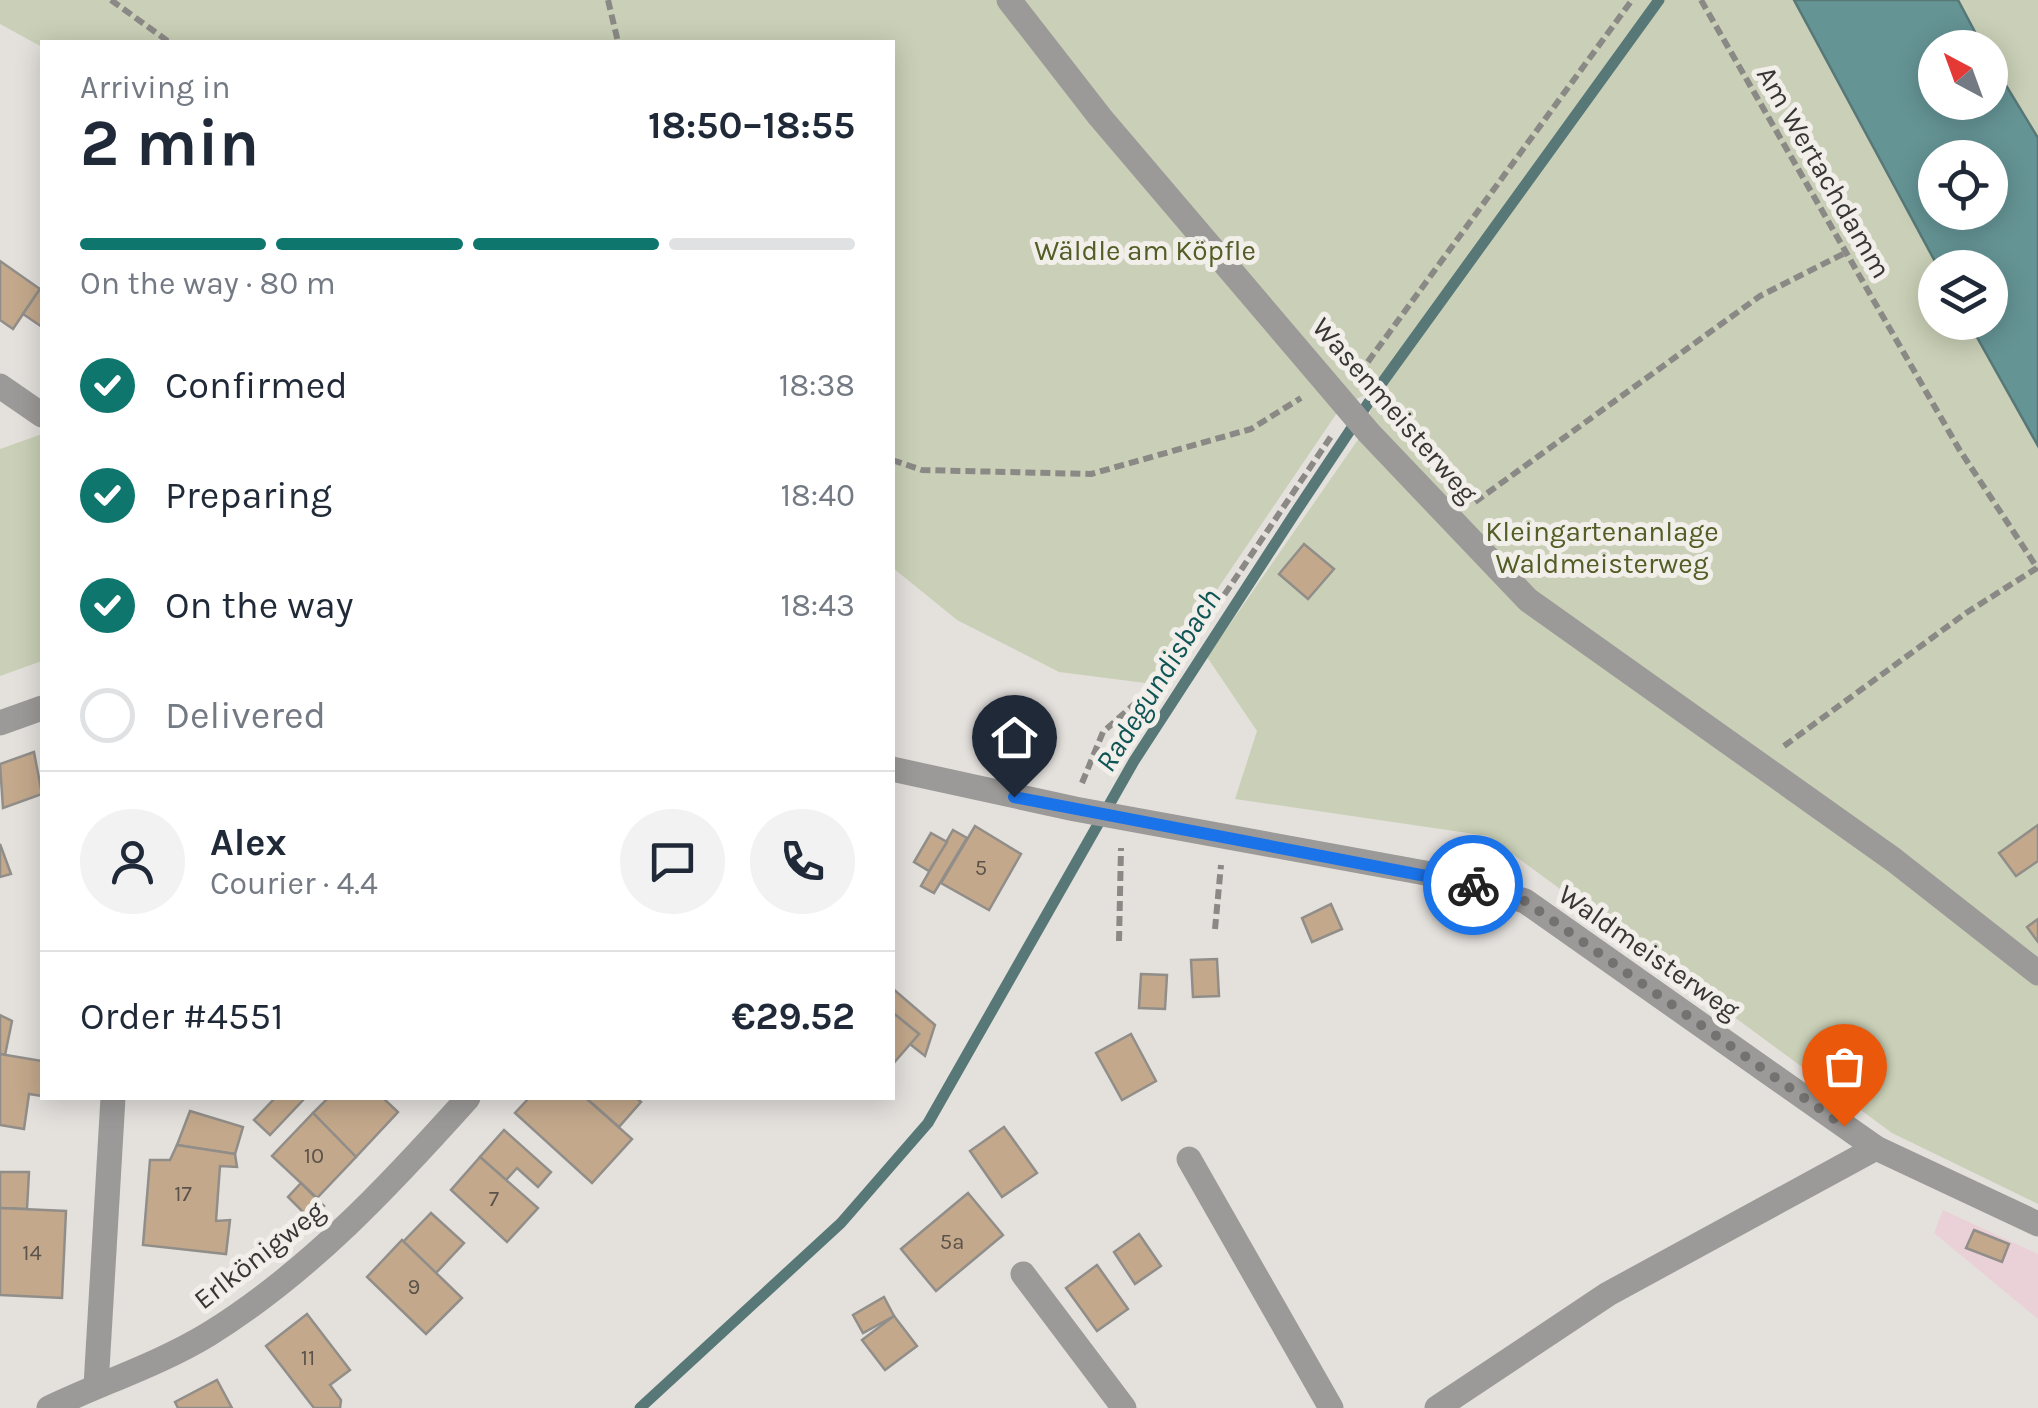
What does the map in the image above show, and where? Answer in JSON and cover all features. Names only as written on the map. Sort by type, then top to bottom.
[{"type":"street","name":"Wasenmeisterweg","points":[[1009,0],[1100,117],[1369,433],[1528,600],[1894,860],[2038,973]]},
{"type":"street","points":[[0,386],[40,414]]},
{"type":"street","points":[[0,723],[40,709]]},
{"type":"street","name":"Waldmeisterweg","points":[[895,769],[1121,818],[1447,876],[1525,901],[1876,1148],[2038,1224]]},
{"type":"street","points":[[96,1386],[113,1100]]},
{"type":"street","name":"Erlkönigweg","points":[[50,1408],[206,1335],[282,1283],[384,1192],[466,1100]]},
{"type":"street","points":[[1437,1408],[1608,1294],[1876,1148]]},
{"type":"street","points":[[1188,1159],[1331,1408]]},
{"type":"street","points":[[1023,1274],[1124,1408]]},
{"type":"path","points":[[111,0],[166,40]]},
{"type":"path","points":[[608,0],[618,40]]},
{"type":"path","points":[[1075,809],[1103,732],[1175,668],[1331,438],[1339,395],[1632,0]]},
{"type":"path","name":"Am Wertachdamm","points":[[1701,0],[1959,449],[2038,569]]},
{"type":"path","points":[[1450,520],[1760,296],[1845,253]]},
{"type":"path","points":[[895,461],[922,470],[1092,474],[1252,428],[1339,395]]},
{"type":"path","points":[[1758,764],[1966,613],[2038,569]]},
{"type":"path","points":[[1119,942],[1121,818]]},
{"type":"path","points":[[1216,929],[1223,837]]},
{"type":"shaded area","points":[[1943,1210],[2038,1254],[2038,1319],[1934,1233]]},
{"type":"green space","points":[[0,0],[1794,0],[1929,250],[1918,250],[1918,340],[1979,340],[2038,446],[2038,1204],[1892,1133],[1488,836],[1235,799],[1257,731],[1207,657],[1364,431],[1378,388],[1341,407],[1153,684],[1059,672],[957,620],[895,570],[895,40],[40,40],[40,46],[0,24]]},
{"type":"green space","points":[[1958,0],[2038,0],[2038,138],[2008,89],[2008,30],[1974,30]]},
{"type":"green space","points":[[40,435],[40,662],[0,676],[0,449]]},
{"type":"water","points":[[1794,0],[1958,0],[1974,30],[1918,30],[1918,120],[2008,120],[2008,89],[2038,138],[2038,446],[1979,340],[2008,340],[2008,250],[1929,250],[1918,230],[2008,230],[2008,140],[1918,140],[1918,230]]},
{"type":"building","points":[[0,261],[40,289],[13,329],[0,320]]},
{"type":"building","points":[[40,289],[40,326],[23,314]]},
{"type":"building","points":[[1304,544],[1334,569],[1308,599],[1279,574]]},
{"type":"building","points":[[34,752],[40,795],[3,808],[0,764]]},
{"type":"building","points":[[2038,825],[2038,861],[2016,876],[1999,853]]},
{"type":"building","points":[[975,826],[1021,854],[989,910],[941,883]]},
{"type":"building","points":[[953,830],[967,838],[934,893],[921,886]]},
{"type":"building","points":[[931,833],[947,842],[929,871],[914,862]]},
{"type":"building","points":[[0,844],[11,874],[0,877]]},
{"type":"building","points":[[1331,904],[1342,929],[1312,942],[1302,918]]},
{"type":"building","points":[[2038,919],[2038,942],[2027,927]]},
{"type":"building","points":[[1217,959],[1219,996],[1193,997],[1191,960]]},
{"type":"building","points":[[1141,974],[1167,975],[1165,1009],[1139,1008]]},
{"type":"building","points":[[895,991],[935,1025],[925,1056],[910,1044],[919,1034],[895,1014]]},
{"type":"building","points":[[895,1014],[919,1034],[895,1062]]},
{"type":"building","points":[[0,1015],[12,1021],[5,1055],[0,1054]]},
{"type":"building","points":[[1131,1034],[1156,1081],[1122,1100],[1096,1053]]},
{"type":"building","points":[[0,1054],[40,1061],[40,1096],[29,1094],[24,1129],[0,1125]]},
{"type":"building","points":[[273,1100],[303,1100],[270,1135],[254,1120]]},
{"type":"building","points":[[326,1100],[385,1100],[398,1112],[356,1157],[313,1113]]},
{"type":"building","points":[[527,1100],[588,1100],[632,1139],[592,1183],[515,1113]]},
{"type":"building","points":[[588,1100],[641,1102],[619,1127]]},
{"type":"building","points":[[190,1111],[243,1127],[235,1154],[177,1145]]},
{"type":"building","points":[[313,1113],[356,1157],[317,1198],[272,1156]]},
{"type":"building","points":[[1004,1127],[1037,1173],[1002,1197],[970,1151]]},
{"type":"building","points":[[504,1130],[551,1172],[538,1187],[517,1168],[506,1180],[480,1157]]},
{"type":"building","points":[[177,1145],[235,1154],[237,1167],[220,1166],[216,1221],[230,1220],[226,1254],[143,1245],[150,1160],[170,1160]]},
{"type":"building","points":[[480,1157],[538,1208],[507,1242],[451,1190]]},
{"type":"building","points":[[0,1172],[29,1172],[27,1209],[0,1208]]},
{"type":"building","points":[[301,1183],[324,1206],[310,1219],[288,1197]]},
{"type":"building","points":[[968,1193],[1003,1235],[936,1291],[901,1249]]},
{"type":"building","points":[[0,1208],[66,1211],[62,1298],[0,1295]]},
{"type":"building","points":[[431,1213],[464,1243],[436,1273],[403,1242]]},
{"type":"building","points":[[1974,1230],[2009,1244],[2002,1262],[1966,1248]]},
{"type":"building","points":[[1139,1234],[1161,1266],[1135,1284],[1114,1252]]},
{"type":"building","points":[[402,1240],[462,1298],[426,1334],[367,1277]]},
{"type":"building","points":[[1097,1265],[1128,1309],[1097,1331],[1066,1288]]},
{"type":"building","points":[[884,1297],[894,1316],[863,1333],[853,1315]]},
{"type":"building","points":[[307,1314],[350,1370],[330,1385],[341,1400],[340,1408],[314,1408],[266,1346]]},
{"type":"building","points":[[894,1316],[917,1346],[885,1370],[862,1340]]},
{"type":"building","points":[[217,1380],[232,1408],[178,1408],[175,1402]]},
{"type":"waterway","name":"Radegundisbach","points":[[640,1408],[841,1223],[928,1123],[1134,761],[1295,513],[1379,387],[1659,0]]},
{"type":"way so far","points":[[1473,885],[1525,901],[1844,1126]]},
{"type":"route","points":[[1014,797],[1447,876],[1473,885]]},
{"type":"park label","name":"Wäldle am Köpfle","points":[[1145,250]]},
{"type":"park label","name":"Kleingartenanlage Waldmeisterweg","points":[[1602,547]]}]
